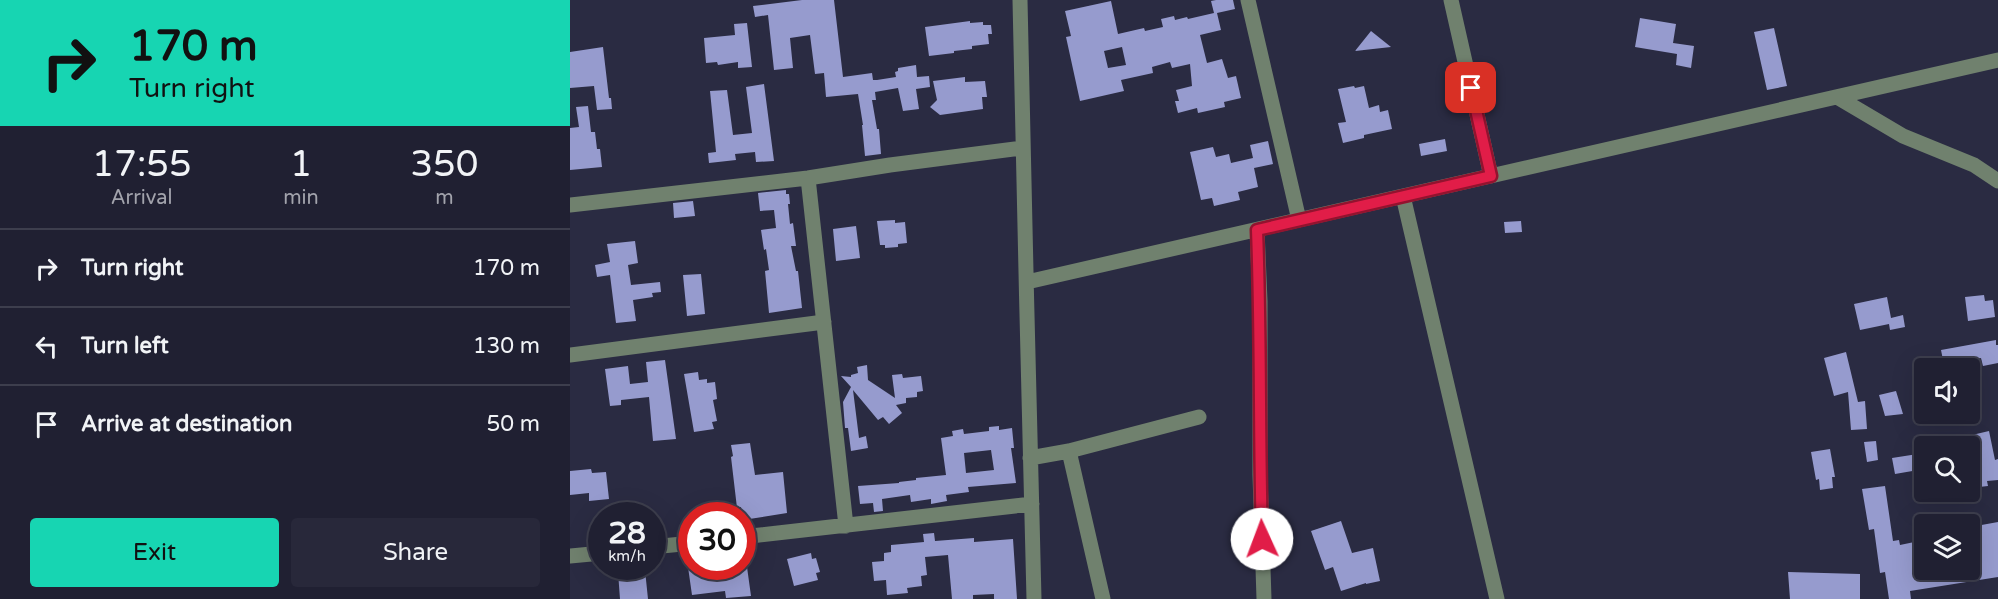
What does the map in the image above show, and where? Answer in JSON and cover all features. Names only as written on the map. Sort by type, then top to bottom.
[{"type":"street","points":[[1020,0],[1034,599]]},
{"type":"street","points":[[1248,0],[1299,220]]},
{"type":"street","points":[[1451,0],[1491,176]]},
{"type":"street","points":[[1027,282],[1998,60]]},
{"type":"street","points":[[1837,97],[1903,136],[1974,165],[1998,181]]},
{"type":"street","points":[[570,205],[808,178],[1022,148]]},
{"type":"street","points":[[808,178],[846,526]]},
{"type":"street","points":[[1403,196],[1497,599]]},
{"type":"street","points":[[1257,230],[1264,599]]},
{"type":"street","points":[[570,355],[824,322]]},
{"type":"street","points":[[1030,458],[1069,451],[1199,417]]},
{"type":"street","points":[[1069,451],[1103,599]]},
{"type":"street","points":[[756,536],[1032,504]]},
{"type":"street","points":[[570,556],[588,554]]},
{"type":"building","points":[[802,0],[834,0],[843,77],[872,73],[873,80],[896,77],[895,72],[898,68],[916,65],[917,77],[929,76],[930,87],[916,89],[919,109],[903,111],[898,88],[875,92],[876,100],[872,100],[877,129],[879,129],[881,154],[865,156],[858,94],[826,97],[824,73],[815,74],[810,35],[790,38],[793,68],[774,70],[768,15],[755,17],[753,6]]},
{"type":"building","points":[[1233,0],[1235,9],[1217,13],[1221,30],[1200,35],[1207,63],[1222,59],[1228,78],[1236,76],[1241,98],[1224,102],[1225,107],[1198,113],[1197,108],[1178,113],[1175,101],[1179,101],[1176,90],[1192,86],[1190,64],[1172,68],[1170,62],[1152,67],[1153,73],[1121,80],[1124,91],[1080,101],[1066,37],[1071,36],[1065,11],[1111,1],[1118,34],[1144,28],[1145,31],[1163,27],[1161,19],[1174,16],[1175,20],[1214,13],[1211,1]],"holes":[[[1122,47],[1126,65],[1108,68],[1104,51]]]},
{"type":"building","points":[[1640,18],[1676,24],[1673,43],[1694,46],[1691,68],[1676,65],[1677,54],[1635,47]]},
{"type":"building","points":[[970,21],[970,23],[983,22],[983,25],[991,25],[992,34],[988,34],[989,44],[972,46],[972,49],[954,51],[954,53],[929,56],[925,27]]},
{"type":"building","points":[[747,23],[752,67],[738,68],[738,62],[718,65],[717,62],[706,63],[704,38],[735,35],[734,24]]},
{"type":"building","points":[[1774,28],[1787,86],[1767,90],[1754,32]]},
{"type":"building","points":[[1371,31],[1391,47],[1355,51]]},
{"type":"building","points":[[603,47],[612,109],[597,110],[594,86],[570,88],[570,52]]},
{"type":"building","points":[[965,77],[965,82],[985,81],[987,97],[982,97],[983,109],[940,115],[930,107],[937,100],[933,81]]},
{"type":"building","points":[[764,84],[774,161],[756,162],[755,152],[735,154],[736,160],[709,163],[708,153],[716,152],[710,91],[727,90],[733,135],[752,133],[746,87]]},
{"type":"building","points":[[1354,86],[1355,88],[1364,86],[1369,108],[1379,105],[1380,112],[1388,110],[1392,129],[1364,135],[1364,138],[1343,143],[1338,123],[1346,122],[1338,89]]},
{"type":"building","points":[[588,106],[591,132],[595,132],[602,167],[570,170],[570,128],[579,127],[576,107]]},
{"type":"building","points":[[1445,139],[1447,151],[1421,156],[1419,144]]},
{"type":"building","points":[[1268,141],[1273,164],[1254,168],[1258,187],[1238,192],[1240,200],[1214,206],[1212,198],[1201,200],[1190,152],[1213,147],[1216,157],[1229,154],[1231,163],[1253,158],[1250,145]]},
{"type":"building","points":[[786,190],[786,194],[789,194],[790,224],[793,223],[796,246],[791,246],[796,271],[798,271],[802,308],[769,313],[765,271],[769,270],[761,230],[776,228],[774,210],[760,211],[758,193]]},
{"type":"building","points":[[693,201],[695,216],[674,218],[673,203]]},
{"type":"building","points":[[895,220],[895,223],[905,222],[907,243],[898,244],[898,247],[885,248],[885,245],[880,245],[877,221]]},
{"type":"building","points":[[1521,221],[1522,232],[1505,233],[1504,222]]},
{"type":"building","points":[[856,226],[860,258],[836,261],[833,229]]},
{"type":"building","points":[[635,241],[638,263],[628,265],[631,285],[660,282],[661,292],[652,293],[653,297],[633,300],[636,321],[616,323],[610,275],[597,277],[595,265],[610,262],[607,244]]},
{"type":"building","points":[[701,274],[705,314],[687,316],[683,275]]},
{"type":"building","points":[[1984,295],[1985,301],[1993,300],[1995,317],[1968,321],[1965,297]]},
{"type":"building","points":[[1887,297],[1891,318],[1903,315],[1905,327],[1890,330],[1889,324],[1860,330],[1854,304]]},
{"type":"building","points":[[1996,340],[1998,363],[1983,366],[1981,358],[1943,358],[1941,350]]},
{"type":"building","points":[[1846,352],[1858,402],[1865,401],[1867,429],[1851,430],[1848,392],[1834,396],[1824,358]]},
{"type":"building","points":[[665,360],[676,439],[653,441],[649,397],[621,400],[621,405],[610,406],[605,369],[628,366],[630,384],[648,382],[646,362]]},
{"type":"building","points":[[867,365],[868,380],[895,398],[892,375],[902,374],[903,378],[921,376],[923,391],[917,392],[917,397],[906,398],[906,403],[896,405],[902,413],[889,424],[883,417],[878,420],[853,390],[859,438],[866,436],[868,448],[851,451],[848,428],[845,428],[843,402],[851,387],[841,376],[851,377],[858,373],[857,367]]},
{"type":"building","points":[[698,372],[699,380],[707,379],[707,383],[715,382],[717,399],[713,400],[717,421],[712,422],[714,429],[694,432],[684,374]]},
{"type":"building","points":[[1896,391],[1903,414],[1885,416],[1879,395]]},
{"type":"building","points":[[999,426],[999,430],[1012,428],[1014,448],[1011,448],[1016,483],[968,487],[969,492],[946,495],[947,501],[931,504],[931,499],[911,502],[910,495],[882,499],[883,511],[874,512],[873,503],[860,504],[858,486],[899,483],[916,480],[916,478],[946,475],[941,438],[953,436],[952,431],[963,429],[964,434],[989,431],[989,427]],"holes":[[[991,450],[994,470],[966,473],[964,453]]]},
{"type":"building","points":[[1989,431],[1995,460],[1998,459],[1998,480],[1987,481],[1988,486],[1980,487],[1980,436],[1968,436]]},
{"type":"building","points":[[1876,441],[1878,460],[1867,462],[1864,442]]},
{"type":"building","points":[[750,443],[755,475],[783,472],[787,513],[756,518],[756,502],[736,502],[731,445]]},
{"type":"building","points":[[1830,449],[1835,477],[1832,477],[1833,488],[1820,490],[1811,452]]},
{"type":"building","points":[[1914,455],[1914,471],[1895,474],[1892,458]]},
{"type":"building","points":[[591,469],[592,473],[606,472],[609,499],[589,501],[589,493],[570,495],[570,471]]},
{"type":"building","points":[[1885,486],[1893,541],[1899,540],[1900,545],[1914,542],[1914,580],[1979,580],[1910,591],[1911,599],[1889,599],[1885,572],[1880,573],[1874,529],[1869,530],[1862,489]]},
{"type":"building","points":[[1341,521],[1352,553],[1373,548],[1380,581],[1341,591],[1333,567],[1325,570],[1311,531]]},
{"type":"building","points":[[1998,522],[1998,577],[1980,580],[1980,525]]},
{"type":"building","points":[[934,533],[935,541],[974,538],[974,542],[1013,539],[1017,599],[994,599],[994,594],[973,595],[973,599],[952,599],[948,555],[925,557],[927,575],[921,576],[922,586],[907,588],[908,593],[887,595],[886,580],[874,581],[872,562],[884,561],[884,553],[891,552],[891,545],[924,542],[923,534]]},
{"type":"building","points":[[811,553],[812,559],[816,558],[820,572],[816,573],[818,580],[794,586],[787,559]]},
{"type":"building","points":[[1788,572],[1860,574],[1860,599],[1790,599]]},
{"type":"building","points":[[619,580],[646,580],[648,599],[620,599]]},
{"type":"building","points":[[690,580],[749,580],[751,596],[726,598],[725,591],[692,595]]},
{"type":"route","points":[[1262,539],[1260,301],[1257,230],[1491,176],[1471,88]]}]
